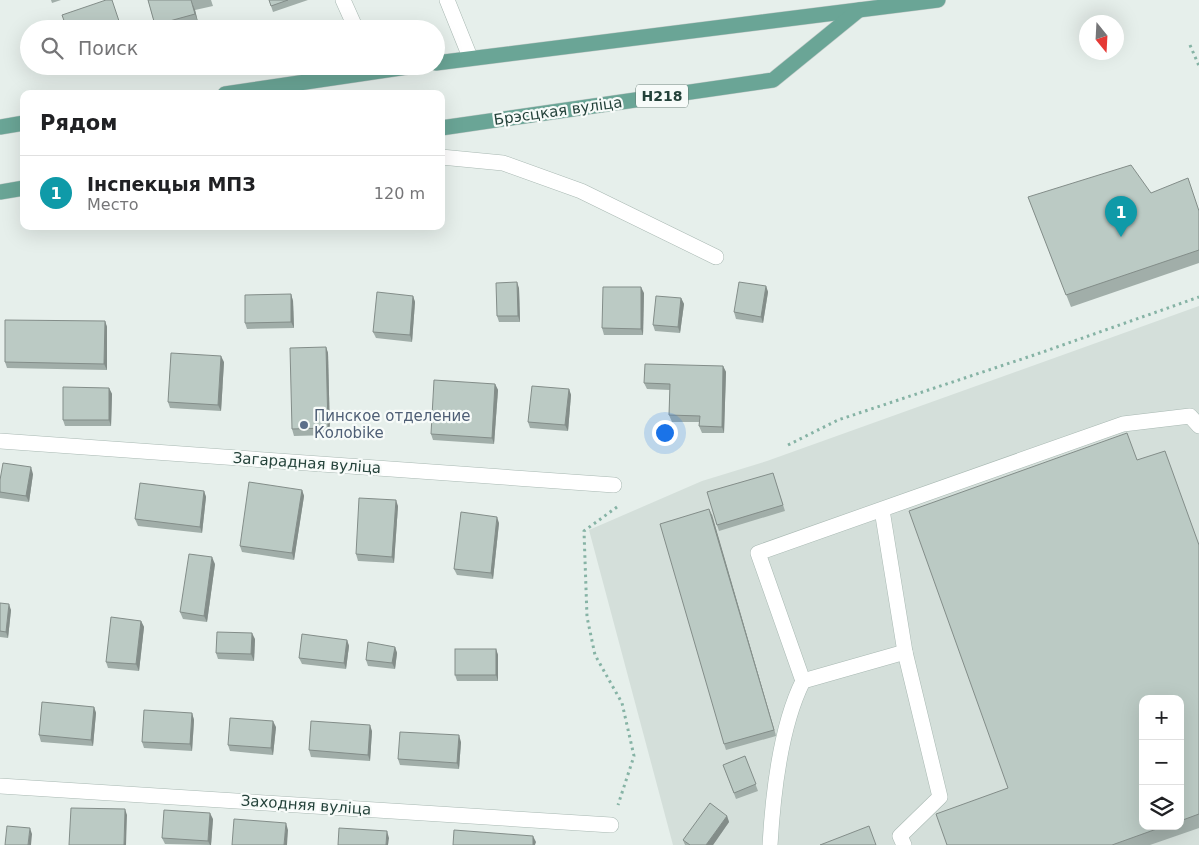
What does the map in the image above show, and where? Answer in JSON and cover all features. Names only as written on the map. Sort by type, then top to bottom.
[{"type":"main road","points":[[445,61],[857,5],[938,0]]},
{"type":"main road","name":"Брэсцкая вуліца","points":[[445,127],[772,80],[857,5]]},
{"type":"main road","points":[[250,90],[342,75]]},
{"type":"main road","points":[[0,127],[20,124]]},
{"type":"main road","points":[[0,192],[20,189]]},
{"type":"street","points":[[343,0],[352,20]]},
{"type":"street","points":[[447,0],[470,57]]},
{"type":"street","points":[[445,157],[503,163],[572,188],[716,257]]},
{"type":"street","points":[[803,681],[758,554],[1123,424],[1190,416],[1199,426]]},
{"type":"street","name":"Загарадная вуліца","points":[[0,441],[614,485]]},
{"type":"street","points":[[882,510],[905,652],[940,798],[900,836],[904,845]]},
{"type":"street","points":[[770,845],[771,817],[782,748],[792,702],[803,681],[905,652]]},
{"type":"street","name":"Заходняя вуліца","points":[[0,786],[611,825]]},
{"type":"path","points":[[1190,45],[1199,66]]},
{"type":"path","points":[[788,445],[838,420],[1040,353],[1199,297]]},
{"type":"path","points":[[611,825],[634,756],[622,703],[596,655],[587,617],[584,531],[619,505],[614,485]]},
{"type":"shaded area","points":[[1199,306],[1199,845],[673,845],[589,530],[702,481],[767,461]]},
{"type":"building","points":[[106,0],[112,0],[119,20],[64,20],[62,15]]},
{"type":"building","points":[[148,0],[191,0],[195,14],[173,20],[154,20]]},
{"type":"building","points":[[269,0],[288,0],[271,6]]},
{"type":"building","points":[[1131,165],[1151,193],[1188,178],[1199,211],[1199,250],[1066,295],[1028,197]]},
{"type":"building","points":[[517,282],[518,316],[497,316],[496,283]]},
{"type":"building","points":[[739,282],[766,286],[761,317],[734,312]]},
{"type":"building","points":[[603,287],[641,287],[641,329],[602,328]]},
{"type":"building","points":[[377,292],[413,296],[410,335],[373,332]]},
{"type":"building","points":[[291,294],[291,322],[245,323],[245,295]]},
{"type":"building","points":[[656,296],[681,298],[678,327],[653,325]]},
{"type":"building","points":[[5,320],[105,321],[104,364],[5,362]]},
{"type":"building","points":[[326,347],[328,428],[292,429],[290,348]]},
{"type":"building","points":[[171,353],[221,356],[218,405],[168,402]]},
{"type":"building","points":[[645,364],[723,366],[722,427],[699,426],[700,416],[669,415],[670,384],[644,383]]},
{"type":"building","points":[[434,380],[495,384],[492,438],[431,434]]},
{"type":"building","points":[[532,386],[569,389],[565,425],[528,422]]},
{"type":"building","points":[[63,387],[109,388],[109,420],[63,420]]},
{"type":"building","points":[[1127,433],[1137,460],[1165,451],[1199,545],[1199,814],[1184,820],[1184,695],[1139,695],[1139,830],[1154,830],[1112,845],[947,845],[936,814],[1008,788],[909,511]]},
{"type":"building","points":[[3,463],[31,467],[26,496],[0,492]]},
{"type":"building","points":[[773,473],[783,505],[717,525],[707,492]]},
{"type":"building","points":[[249,482],[302,490],[292,553],[240,546]]},
{"type":"building","points":[[140,483],[204,491],[200,527],[135,519]]},
{"type":"building","points":[[359,498],[396,500],[392,557],[356,554]]},
{"type":"building","points":[[709,509],[774,730],[724,744],[660,524]]},
{"type":"building","points":[[461,512],[497,517],[491,573],[454,569]]},
{"type":"building","points":[[189,554],[212,557],[204,616],[180,612]]},
{"type":"building","points":[[0,603],[9,604],[6,632],[0,631]]},
{"type":"building","points":[[111,617],[141,621],[136,664],[106,662]]},
{"type":"building","points":[[217,632],[252,633],[251,654],[216,653]]},
{"type":"building","points":[[302,634],[347,640],[344,663],[299,658]]},
{"type":"building","points":[[368,642],[395,647],[392,663],[366,660]]},
{"type":"building","points":[[455,649],[496,649],[496,675],[455,675]]},
{"type":"building","points":[[42,702],[94,707],[91,740],[39,735]]},
{"type":"building","points":[[144,710],[192,713],[190,744],[142,742]]},
{"type":"building","points":[[230,718],[273,721],[271,748],[228,745]]},
{"type":"building","points":[[311,721],[370,725],[368,755],[309,750]]},
{"type":"building","points":[[400,732],[459,735],[457,763],[398,759]]},
{"type":"building","points":[[745,756],[756,784],[734,793],[723,765]]},
{"type":"building","points":[[710,803],[727,816],[706,845],[690,845],[683,840]]},
{"type":"building","points":[[71,808],[125,809],[124,845],[69,845]]},
{"type":"building","points":[[164,810],[210,813],[208,841],[162,838]]},
{"type":"building","points":[[234,819],[286,823],[284,845],[232,845]]},
{"type":"building","points":[[7,826],[30,828],[28,845],[5,845]]},
{"type":"building","points":[[869,826],[876,845],[820,845]]},
{"type":"building","points":[[339,828],[387,831],[386,845],[338,845]]},
{"type":"building","points":[[454,830],[533,836],[533,845],[453,845]]},
{"type":"place","name":"Інспекцыя МПЗ","points":[[1121,237]]},
{"type":"place","name":"Пинское отделение Колоbike","points":[[304,425]]}]
